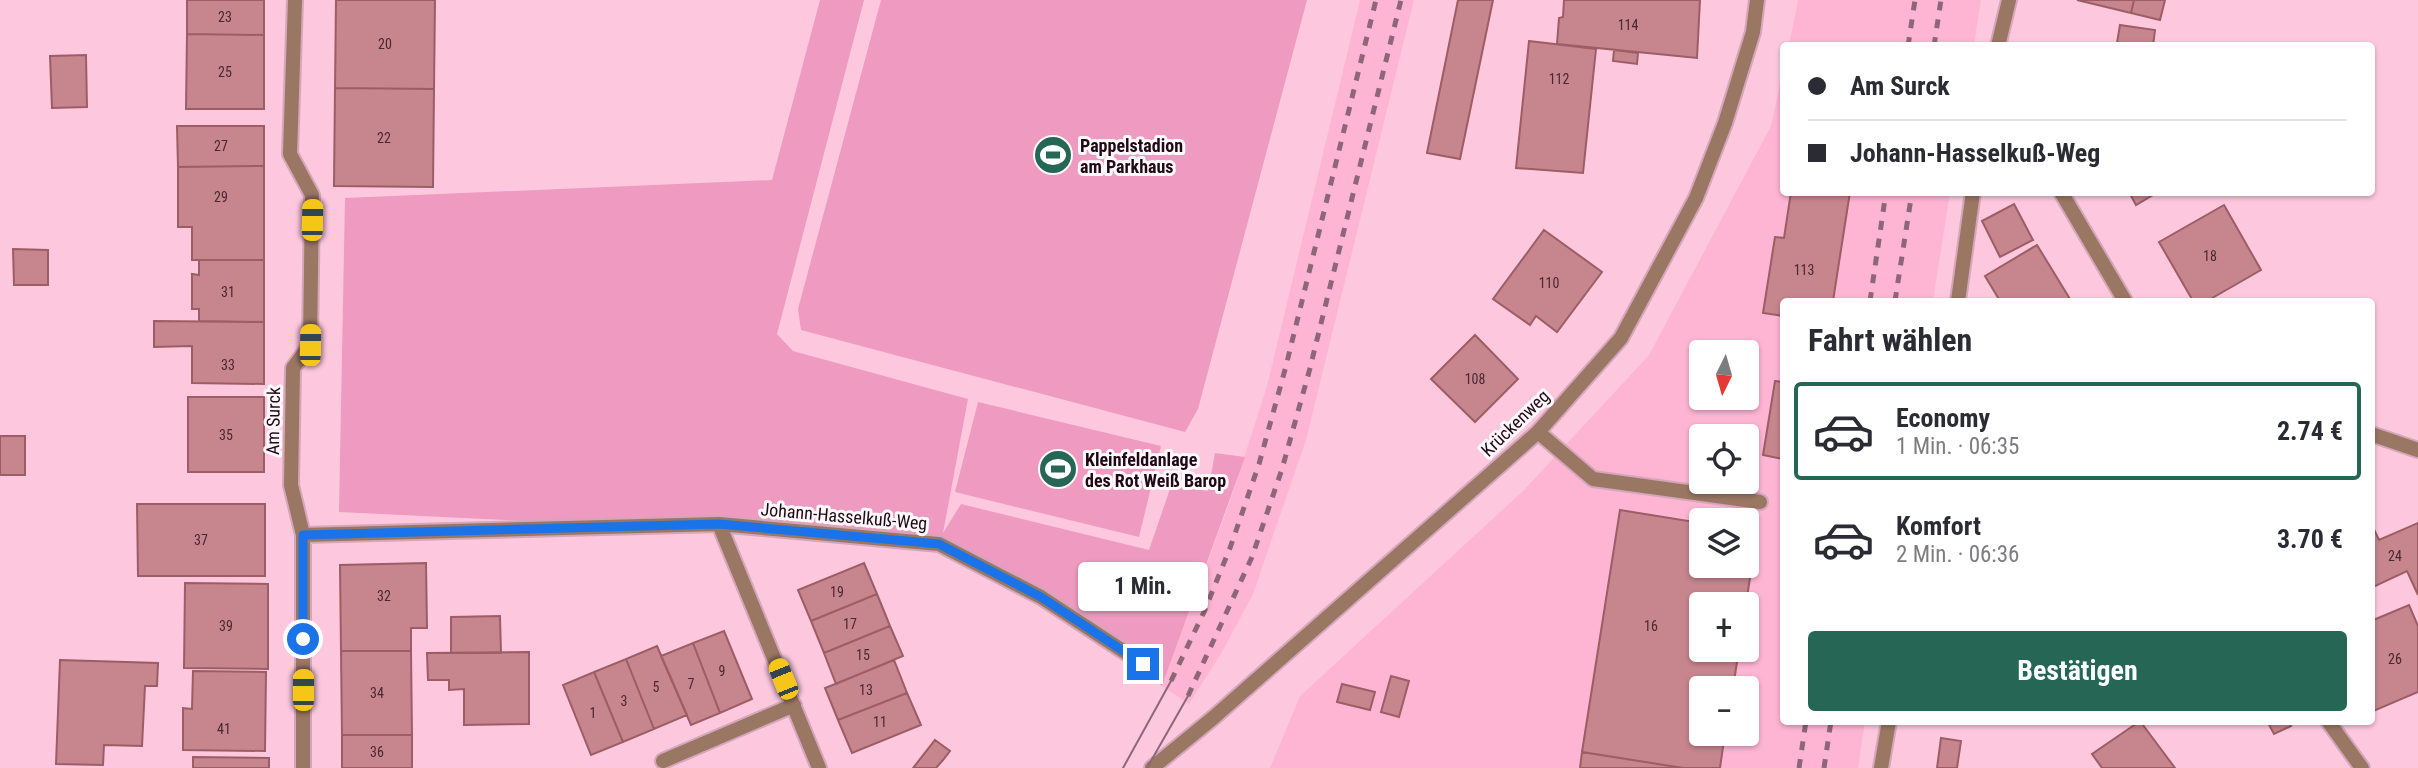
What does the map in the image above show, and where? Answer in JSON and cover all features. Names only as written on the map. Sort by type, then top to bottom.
[{"type":"street","name":"Am Surck","points":[[295,0],[290,154],[312,195],[310,345],[293,368],[292,485],[303,535],[303,768]]},
{"type":"street","name":"Krückenweg","points":[[1152,768],[1213,718],[1538,432],[1620,338],[1696,198],[1729,110],[1753,32],[1757,0]]},
{"type":"street","points":[[1999,42],[2009,0]]},
{"type":"street","points":[[2005,15],[2007,42]]},
{"type":"street","points":[[1958,298],[1972,196]]},
{"type":"street","points":[[2064,196],[2123,298]]},
{"type":"street","points":[[1538,432],[1593,479],[1760,502]]},
{"type":"street","points":[[2375,435],[2418,450]]},
{"type":"street","name":"Johann-Hasselkuß-Weg","points":[[303,535],[719,524],[939,544],[1041,597],[1143,664]]},
{"type":"street","points":[[719,524],[820,768]]},
{"type":"street","points":[[663,761],[794,705]]},
{"type":"street","points":[[1881,768],[1888,725]]},
{"type":"street","points":[[2331,725],[2362,768]]},
{"type":"shaded area","points":[[820,0],[864,0],[777,334],[793,351],[968,399],[943,533],[961,504],[1149,550],[1171,486],[1208,491],[1215,453],[1245,457],[1162,686],[1107,640],[939,544],[884,538],[339,512],[345,198],[772,180]]},
{"type":"shaded area","name":"Pappelstadion am Parkhaus","points":[[881,0],[1307,0],[1198,409],[1185,432],[801,330],[798,309]]},
{"type":"shaded area","points":[[1360,0],[1414,0],[1306,440],[1253,594],[1222,652],[1189,704],[1162,686],[1232,495],[1267,386]]},
{"type":"shaded area","points":[[1798,0],[1981,0],[1974,42],[1790,42]]},
{"type":"shaded area","points":[[1780,84],[1780,196],[1950,196],[1933,298],[1780,298],[1780,725],[1864,725],[1858,768],[1270,768],[1300,696],[1523,491],[1649,355],[1771,126]]},
{"type":"shaded area","name":"Kleinfeldanlage des Rot Weiß Barop","points":[[978,402],[1161,446],[1139,537],[955,492]]},
{"type":"building","points":[[187,0],[264,0],[264,35],[187,34]]},
{"type":"building","points":[[336,0],[435,0],[434,89],[335,88]]},
{"type":"building","points":[[1458,0],[1493,0],[1460,159],[1427,153]]},
{"type":"building","points":[[1564,0],[1700,0],[1697,58],[1557,44],[1559,18],[1563,17]]},
{"type":"building","points":[[2077,0],[2134,0],[2131,13]]},
{"type":"building","points":[[2134,0],[2165,0],[2160,20],[2131,13]]},
{"type":"building","points":[[2120,25],[2155,30],[2154,42],[2117,42]]},
{"type":"building","points":[[187,34],[264,35],[264,109],[186,109]]},
{"type":"building","points":[[1529,41],[1596,49],[1583,173],[1516,168]]},
{"type":"building","points":[[1614,50],[1638,53],[1637,64],[1613,61]]},
{"type":"building","points":[[86,55],[87,107],[52,108],[50,56]]},
{"type":"building","points":[[335,88],[434,89],[433,187],[334,186]]},
{"type":"building","points":[[177,126],[264,126],[264,166],[178,167]]},
{"type":"building","points":[[264,166],[264,260],[192,260],[192,227],[178,227],[178,167]]},
{"type":"building","points":[[1790,196],[1849,196],[1833,298],[1780,298],[1780,316],[1763,313],[1775,237],[1784,238]]},
{"type":"building","points":[[2131,196],[2151,196],[2136,205]]},
{"type":"building","points":[[2014,204],[2033,240],[2000,257],[1982,221]]},
{"type":"building","points":[[2224,205],[2261,270],[2212,298],[2191,298],[2159,242]]},
{"type":"building","points":[[1544,230],[1602,272],[1557,332],[1536,316],[1530,325],[1493,299]]},
{"type":"building","points":[[2037,245],[2069,298],[1998,298],[1985,276]]},
{"type":"building","points":[[13,249],[48,250],[48,285],[14,285]]},
{"type":"building","points":[[199,260],[264,260],[264,322],[199,321],[199,309],[192,309],[192,274],[199,275]]},
{"type":"building","points":[[154,321],[264,322],[264,384],[192,383],[192,346],[154,347]]},
{"type":"building","points":[[1475,335],[1518,379],[1475,422],[1431,379]]},
{"type":"building","points":[[1775,381],[1780,382],[1780,458],[1763,455]]},
{"type":"building","points":[[188,397],[264,397],[264,472],[188,472]]},
{"type":"building","points":[[0,436],[25,436],[25,475],[0,475]]},
{"type":"building","points":[[137,504],[265,504],[265,576],[138,576]]},
{"type":"building","points":[[1620,510],[1689,521],[1689,578],[1750,578],[1748,592],[1689,592],[1689,662],[1737,662],[1735,676],[1689,676],[1689,746],[1723,746],[1720,768],[1683,768],[1582,752]]},
{"type":"building","points":[[2418,523],[2418,595],[2407,571],[2375,586],[2375,532],[2379,540]]},
{"type":"building","points":[[426,563],[427,628],[411,628],[411,651],[341,651],[340,565]]},
{"type":"building","points":[[864,563],[877,594],[811,621],[798,590]]},
{"type":"building","points":[[185,583],[268,584],[268,669],[184,668]]},
{"type":"building","points":[[877,594],[890,626],[824,653],[811,621]]},
{"type":"building","points":[[2409,605],[2418,626],[2418,692],[2375,710],[2375,619]]},
{"type":"building","points":[[500,616],[501,653],[451,653],[451,617]]},
{"type":"building","points":[[890,626],[903,656],[836,684],[824,653]]},
{"type":"building","points":[[724,631],[752,699],[720,713],[693,643]]},
{"type":"building","points":[[693,643],[720,713],[691,725],[661,656]]},
{"type":"building","points":[[657,646],[687,715],[654,729],[626,659]]},
{"type":"building","points":[[341,651],[411,651],[412,735],[342,735]]},
{"type":"building","points":[[529,652],[529,724],[464,725],[464,689],[449,690],[449,680],[428,680],[427,653]]},
{"type":"building","points":[[626,659],[654,729],[623,742],[594,672]]},
{"type":"building","points":[[60,660],[158,663],[157,686],[145,686],[142,746],[104,745],[103,765],[56,764]]},
{"type":"building","points":[[894,660],[907,693],[838,720],[825,688]]},
{"type":"building","points":[[193,671],[266,672],[265,751],[183,750],[183,708],[192,709]]},
{"type":"building","points":[[594,672],[623,742],[591,755],[563,685]]},
{"type":"building","points":[[1391,676],[1409,681],[1399,717],[1381,712]]},
{"type":"building","points":[[1342,684],[1375,692],[1370,710],[1337,702]]},
{"type":"building","points":[[907,693],[921,725],[852,753],[838,720]]},
{"type":"building","points":[[2134,725],[2143,725],[2175,768],[2102,768],[2092,754]]},
{"type":"building","points":[[2269,725],[2291,726],[2274,734]]},
{"type":"building","points":[[342,735],[412,735],[412,768],[342,768]]},
{"type":"building","points":[[1941,738],[1961,741],[1957,768],[1937,768]]},
{"type":"building","points":[[935,740],[950,751],[943,760],[936,768],[913,768]]},
{"type":"building","points":[[1582,752],[1683,768],[1580,768]]},
{"type":"building","points":[[193,757],[269,758],[269,768],[193,768]]},
{"type":"tram line","points":[[1123,768],[1171,681]]},
{"type":"tram line","points":[[1147,768],[1188,696]]},
{"type":"railway","points":[[1171,681],[1204,612],[1230,548],[1259,464],[1286,366],[1376,0]]},
{"type":"railway","points":[[1188,696],[1252,557],[1282,469],[1309,372],[1401,0]]},
{"type":"railway","points":[[1909,42],[1915,0]]},
{"type":"railway","points":[[1935,42],[1941,0]]},
{"type":"railway","points":[[1870,298],[1885,196]]},
{"type":"railway","points":[[1895,298],[1911,196]]},
{"type":"railway","points":[[1799,768],[1805,725]]},
{"type":"railway","points":[[1824,768],[1830,725]]},
{"type":"place","name":"Pappelstadion am Parkhaus","points":[[1053,155]]},
{"type":"place","name":"Kleinfeldanlage des Rot Weiß Barop","points":[[1058,469]]},
{"type":"route","points":[[303,639],[303,535],[719,524],[939,544],[1041,597],[1143,664]]}]
